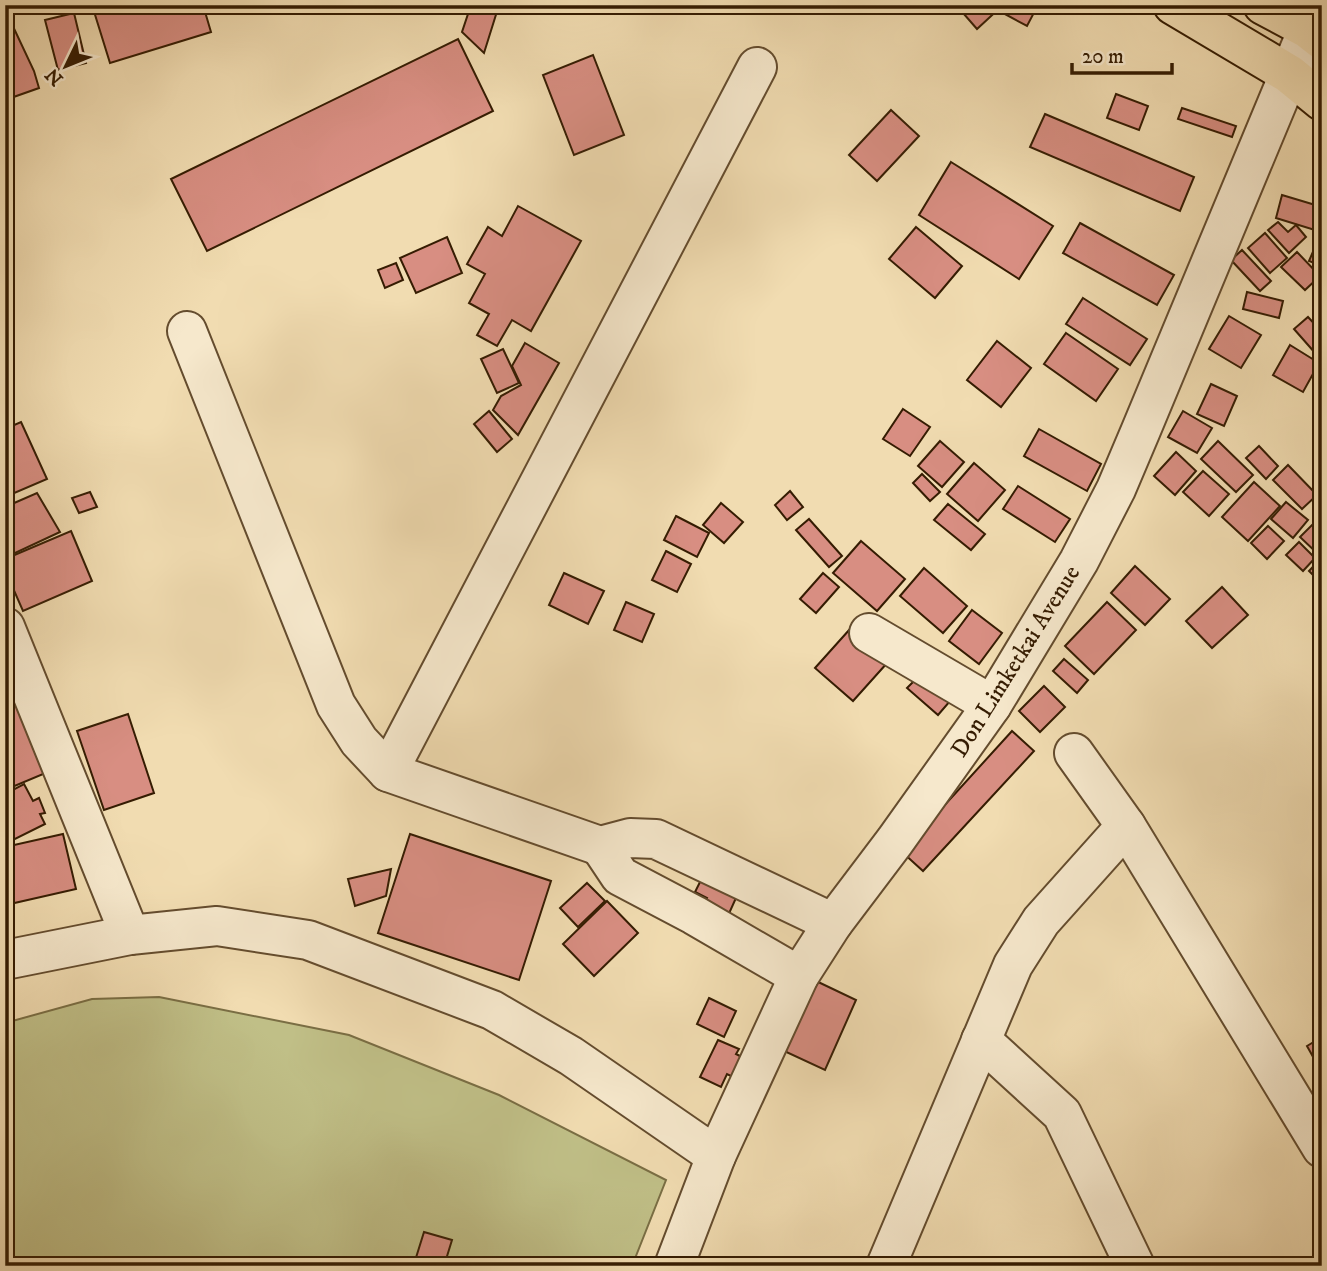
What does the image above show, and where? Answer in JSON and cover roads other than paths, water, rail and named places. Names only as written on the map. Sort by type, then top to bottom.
[{"type":"main road","points":[[1173,5],[1289,74],[1322,101]]},
{"type":"main road","points":[[1263,5],[1315,25]]},
{"type":"street","name":"Don Limketkai Avenue","points":[[674,1266],[716,1156],[799,976],[834,923],[992,705],[1079,561],[1115,489],[1289,74],[1315,25]]},
{"type":"street","points":[[388,772],[757,68]]},
{"type":"street","points":[[187,331],[336,705],[359,741],[388,772],[600,846],[630,838],[656,839],[834,923]]},
{"type":"street","points":[[5,627],[16,682],[130,934]]},
{"type":"street","points":[[869,633],[992,705]]},
{"type":"street","points":[[1074,753],[1126,826],[1322,1148]]},
{"type":"street","points":[[886,1266],[1013,965],[1041,921],[1126,826]]},
{"type":"street","points":[[600,846],[620,876],[799,976]]},
{"type":"street","points":[[5,960],[130,934],[217,926],[308,940],[492,1010],[571,1056],[716,1156]]},
{"type":"street","points":[[981,1040],[1062,1114],[1135,1266]]}]
